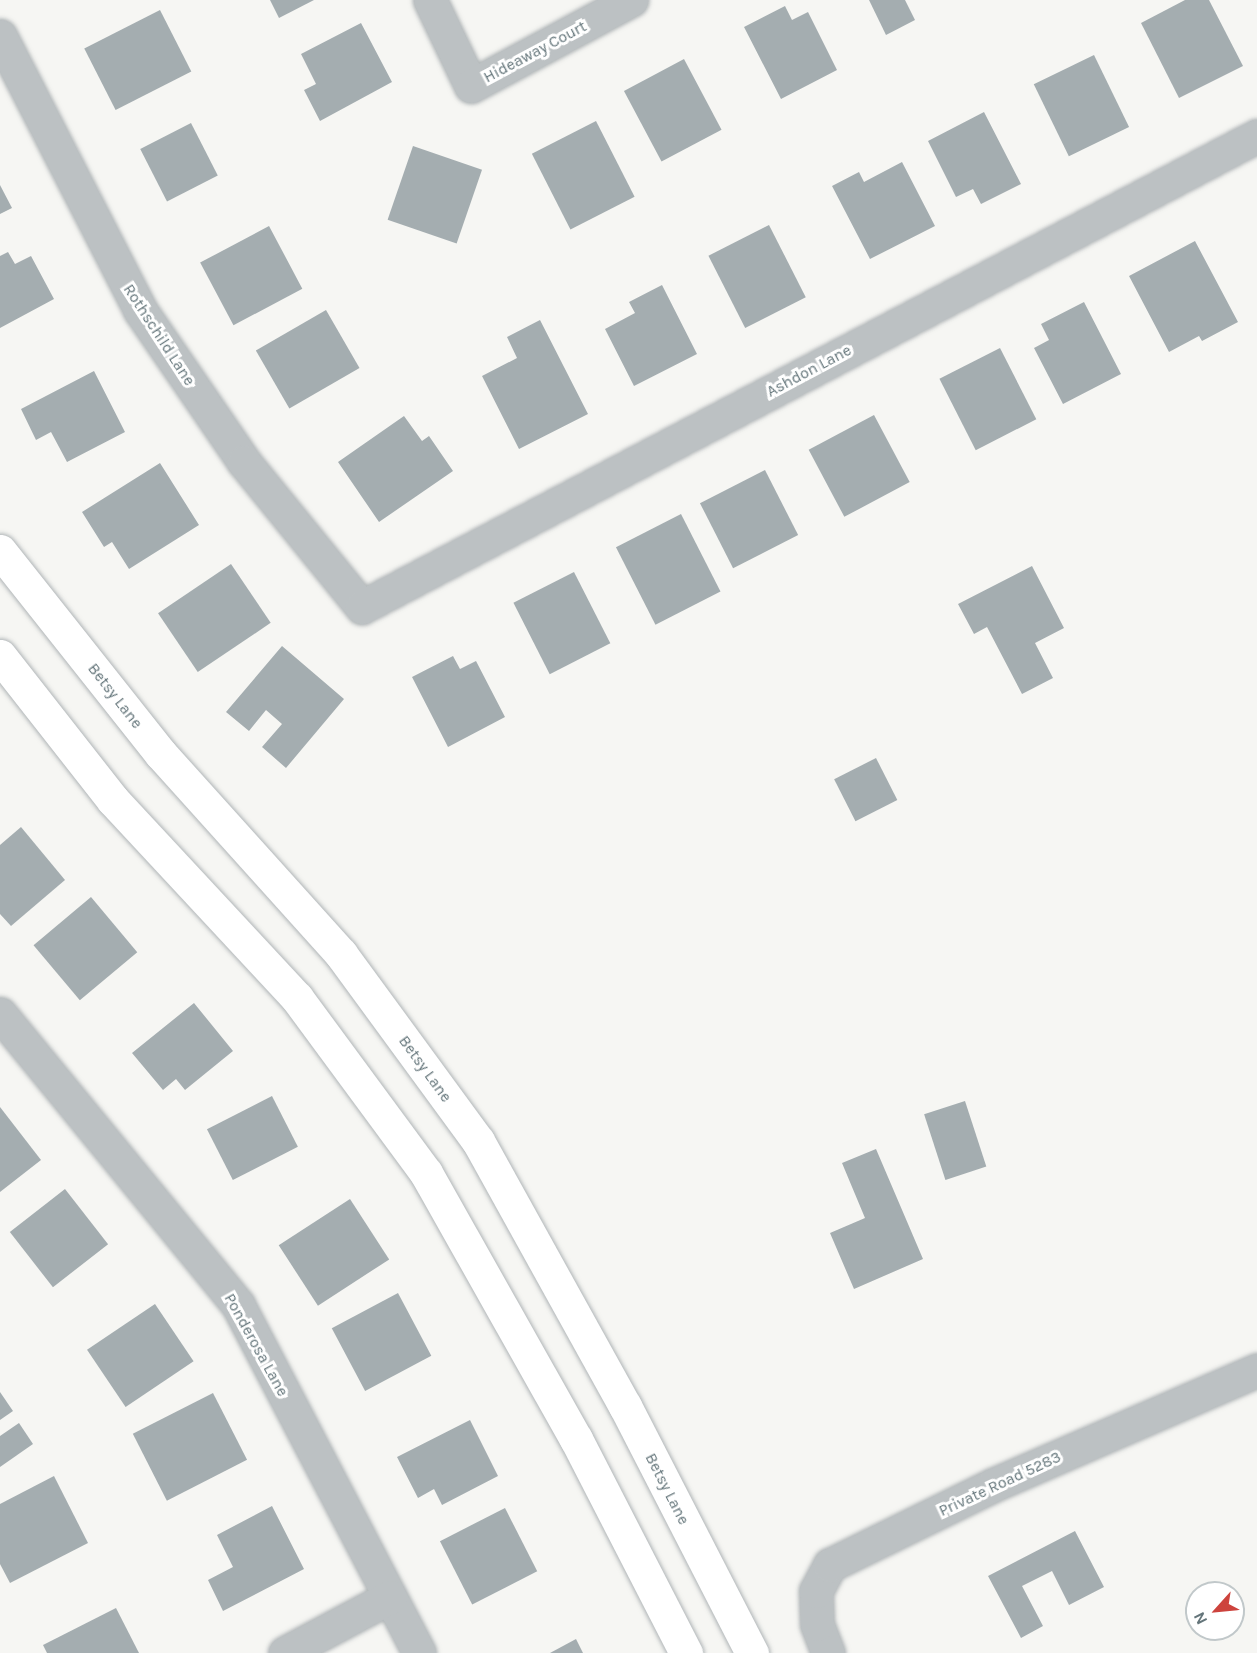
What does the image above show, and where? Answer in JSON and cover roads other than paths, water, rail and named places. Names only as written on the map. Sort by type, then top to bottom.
[{"type":"main road","name":"Betsy Lane","points":[[0,551],[161,754],[341,954],[478,1141],[625,1406],[752,1653]]},
{"type":"main road","points":[[0,656],[113,800],[297,998],[426,1173],[576,1439],[686,1653]]},
{"type":"street","name":"Hideaway Court","points":[[429,0],[471,86],[631,0]]},
{"type":"street","name":"Rothschild Lane","points":[[0,36],[140,310],[244,462],[362,607]]},
{"type":"street","name":"Ashdon Lane","points":[[362,607],[1257,136]]},
{"type":"street","name":"Ponderosa Lane","points":[[0,1014],[238,1305],[419,1653]]},
{"type":"street","name":"Private Road 5283","points":[[828,1653],[817,1624],[816,1591],[830,1565],[993,1485],[1257,1370]]},
{"type":"street","points":[[285,1653],[390,1598]]}]
